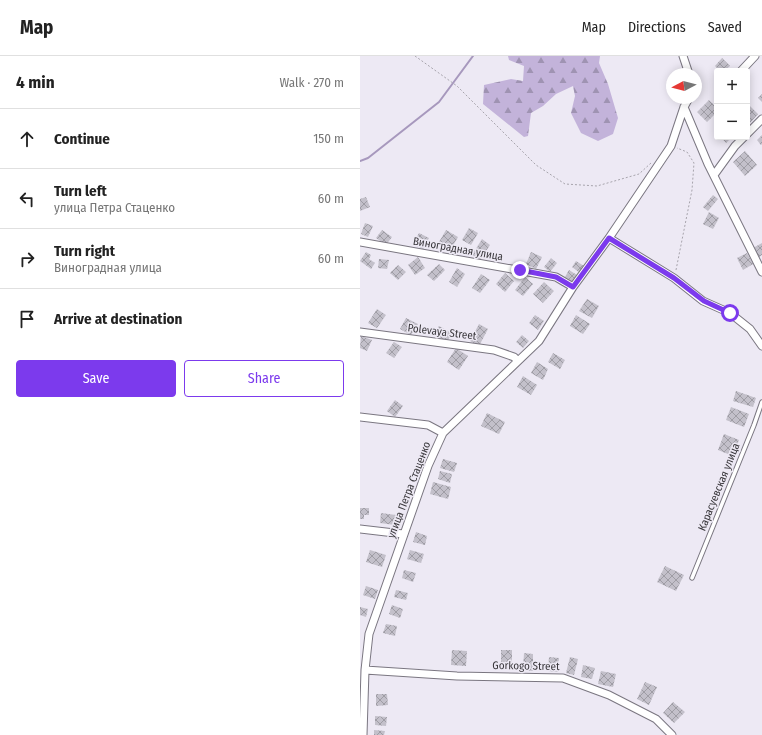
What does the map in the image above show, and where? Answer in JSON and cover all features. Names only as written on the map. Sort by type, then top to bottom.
[{"type":"street","points":[[683,56],[687,68]]},
{"type":"street","points":[[743,68],[755,56]]},
{"type":"street","name":"улица Петра Стаценко","points":[[363,735],[365,670],[369,634],[428,466],[443,433],[539,341],[573,287],[609,238],[671,146],[686,104]]},
{"type":"street","points":[[684,107],[714,175],[762,272]]},
{"type":"street","points":[[750,131],[762,119]]},
{"type":"street","points":[[714,175],[741,140]]},
{"type":"street","points":[[609,238],[674,278],[704,301],[730,313],[750,329],[762,346]]},
{"type":"street","name":"Виноградная улица","points":[[360,242],[556,277],[573,287]]},
{"type":"street","name":"Polevaya Street","points":[[360,332],[494,350],[514,357],[518,361]]},
{"type":"street","points":[[360,417],[428,425],[443,433]]},
{"type":"street","points":[[360,528],[403,534]]},
{"type":"street","name":"Gorkogo Street","points":[[365,670],[457,676],[563,678],[609,695],[656,719],[672,735]]},
{"type":"lane","name":"Карасуевская улица","points":[[692,578],[762,402]]},
{"type":"path","points":[[415,56],[457,86],[536,165],[565,184],[597,186],[638,174],[655,160]]},
{"type":"path","points":[[671,146],[687,152],[694,163],[692,190],[674,278]]},
{"type":"green space","points":[[508,56],[600,56],[599,63],[608,84],[618,118],[613,134],[598,141],[581,133],[571,113],[575,96],[573,86],[556,94],[543,106],[531,113],[528,136],[524,137],[483,104],[484,85],[511,79],[523,81],[524,66],[509,60]]},
{"type":"building","points":[[722,58],[730,66],[728,68],[717,68],[715,66]]},
{"type":"building","points":[[762,94],[762,102],[758,98]]},
{"type":"building","points":[[709,100],[714,105],[714,115],[707,122],[697,112]]},
{"type":"building","points":[[750,106],[758,114],[750,123]]},
{"type":"building","points":[[762,135],[762,144],[761,145],[757,140]]},
{"type":"building","points":[[745,151],[757,165],[745,176],[733,162]]},
{"type":"building","points":[[713,195],[718,199],[708,211],[703,207]]},
{"type":"building","points":[[366,197],[370,207],[360,211],[360,199]]},
{"type":"building","points":[[709,212],[719,218],[713,229],[703,224]]},
{"type":"building","points":[[365,223],[373,226],[368,237],[361,234]]},
{"type":"building","points":[[469,228],[478,233],[471,245],[462,240]]},
{"type":"building","points":[[382,230],[392,237],[386,245],[376,238]]},
{"type":"building","points":[[446,230],[458,237],[451,249],[439,242]]},
{"type":"building","points":[[419,233],[429,238],[423,249],[413,244]]},
{"type":"building","points":[[482,239],[490,245],[480,260],[472,255]]},
{"type":"building","points":[[762,243],[762,255],[759,257],[753,248]]},
{"type":"building","points":[[366,252],[371,255],[369,259],[375,263],[371,269],[360,261]]},
{"type":"building","points":[[531,252],[542,257],[536,269],[526,264]]},
{"type":"building","points":[[747,253],[753,264],[743,270],[737,258]]},
{"type":"building","points":[[418,257],[425,268],[415,275],[408,265]]},
{"type":"building","points":[[551,258],[557,263],[550,272],[544,267]]},
{"type":"building","points":[[379,259],[389,260],[387,269],[378,268]]},
{"type":"building","points":[[576,261],[584,266],[580,273],[572,267]]},
{"type":"building","points":[[439,264],[445,270],[434,281],[427,275]]},
{"type":"building","points":[[398,265],[406,272],[398,280],[390,273]]},
{"type":"building","points":[[457,268],[465,274],[457,287],[449,282]]},
{"type":"building","points":[[569,270],[577,275],[573,282],[565,277]]},
{"type":"building","points":[[505,273],[514,281],[505,292],[496,284]]},
{"type":"building","points":[[481,274],[490,280],[480,293],[472,288]]},
{"type":"building","points":[[525,277],[533,284],[523,296],[515,290]]},
{"type":"building","points":[[544,282],[554,291],[543,303],[533,294]]},
{"type":"building","points":[[587,299],[599,306],[592,318],[579,311]]},
{"type":"building","points":[[377,309],[386,315],[377,328],[368,323]]},
{"type":"building","points":[[535,315],[544,321],[538,330],[529,323]]},
{"type":"building","points":[[576,315],[590,324],[583,334],[570,326]]},
{"type":"building","points":[[406,318],[418,324],[411,335],[400,329]]},
{"type":"building","points":[[479,324],[488,329],[479,346],[470,341]]},
{"type":"building","points":[[439,326],[452,333],[447,342],[434,335]]},
{"type":"building","points":[[522,335],[529,341],[523,348],[516,342]]},
{"type":"building","points":[[361,336],[372,340],[367,351],[360,348]]},
{"type":"building","points":[[394,342],[402,347],[394,358],[386,353]]},
{"type":"building","points":[[456,348],[468,356],[459,370],[447,362]]},
{"type":"building","points":[[553,353],[565,360],[560,369],[548,362]]},
{"type":"building","points":[[537,362],[548,369],[543,380],[531,373]]},
{"type":"building","points":[[523,376],[537,385],[531,395],[517,387]]},
{"type":"building","points":[[736,391],[756,398],[753,407],[733,401]]},
{"type":"building","points":[[395,400],[403,406],[395,417],[387,411]]},
{"type":"building","points":[[731,407],[749,414],[744,427],[726,420]]},
{"type":"building","points":[[487,413],[505,422],[499,434],[481,426]]},
{"type":"building","points":[[724,434],[739,440],[733,456],[718,450]]},
{"type":"building","points":[[443,459],[457,463],[454,472],[440,468]]},
{"type":"building","points":[[440,471],[452,474],[450,483],[438,479]]},
{"type":"building","points":[[433,482],[451,487],[448,499],[430,494]]},
{"type":"building","points":[[360,508],[369,508],[369,515],[364,515],[364,519],[360,519]]},
{"type":"building","points":[[381,513],[396,515],[395,525],[380,523]]},
{"type":"building","points":[[416,532],[427,536],[425,545],[413,542]]},
{"type":"building","points":[[370,550],[386,555],[382,567],[366,562]]},
{"type":"building","points":[[410,550],[424,554],[421,563],[407,559]]},
{"type":"building","points":[[665,566],[684,575],[676,591],[657,582]]},
{"type":"building","points":[[404,570],[416,573],[413,582],[402,578]]},
{"type":"building","points":[[366,586],[378,590],[375,599],[363,595]]},
{"type":"building","points":[[396,590],[408,593],[406,600],[394,597]]},
{"type":"building","points":[[392,605],[403,609],[400,618],[389,614]]},
{"type":"building","points":[[360,607],[368,609],[366,617],[360,615]]},
{"type":"building","points":[[386,624],[397,626],[395,636],[383,633]]},
{"type":"building","points":[[452,650],[467,651],[466,666],[451,665]]},
{"type":"building","points":[[501,650],[512,650],[512,669],[501,669]]},
{"type":"building","points":[[524,653],[533,654],[533,671],[523,670]]},
{"type":"building","points":[[549,657],[559,658],[558,672],[548,671]]},
{"type":"building","points":[[570,657],[578,659],[574,675],[566,673]]},
{"type":"building","points":[[583,665],[595,668],[592,679],[581,677]]},
{"type":"building","points":[[601,671],[616,674],[613,687],[598,684]]},
{"type":"building","points":[[645,682],[657,687],[649,705],[637,699]]},
{"type":"building","points":[[376,694],[387,694],[388,705],[376,706]]},
{"type":"building","points":[[673,702],[685,712],[674,723],[663,713]]},
{"type":"building","points":[[375,716],[387,717],[386,726],[375,725]]},
{"type":"building","points":[[374,730],[385,731],[384,735],[374,735]]},
{"type":"waterway","points":[[360,161],[368,158],[439,102],[473,56]]},
{"type":"route","points":[[520,270],[556,277],[573,287],[609,238],[674,278],[704,301],[730,313]]}]
